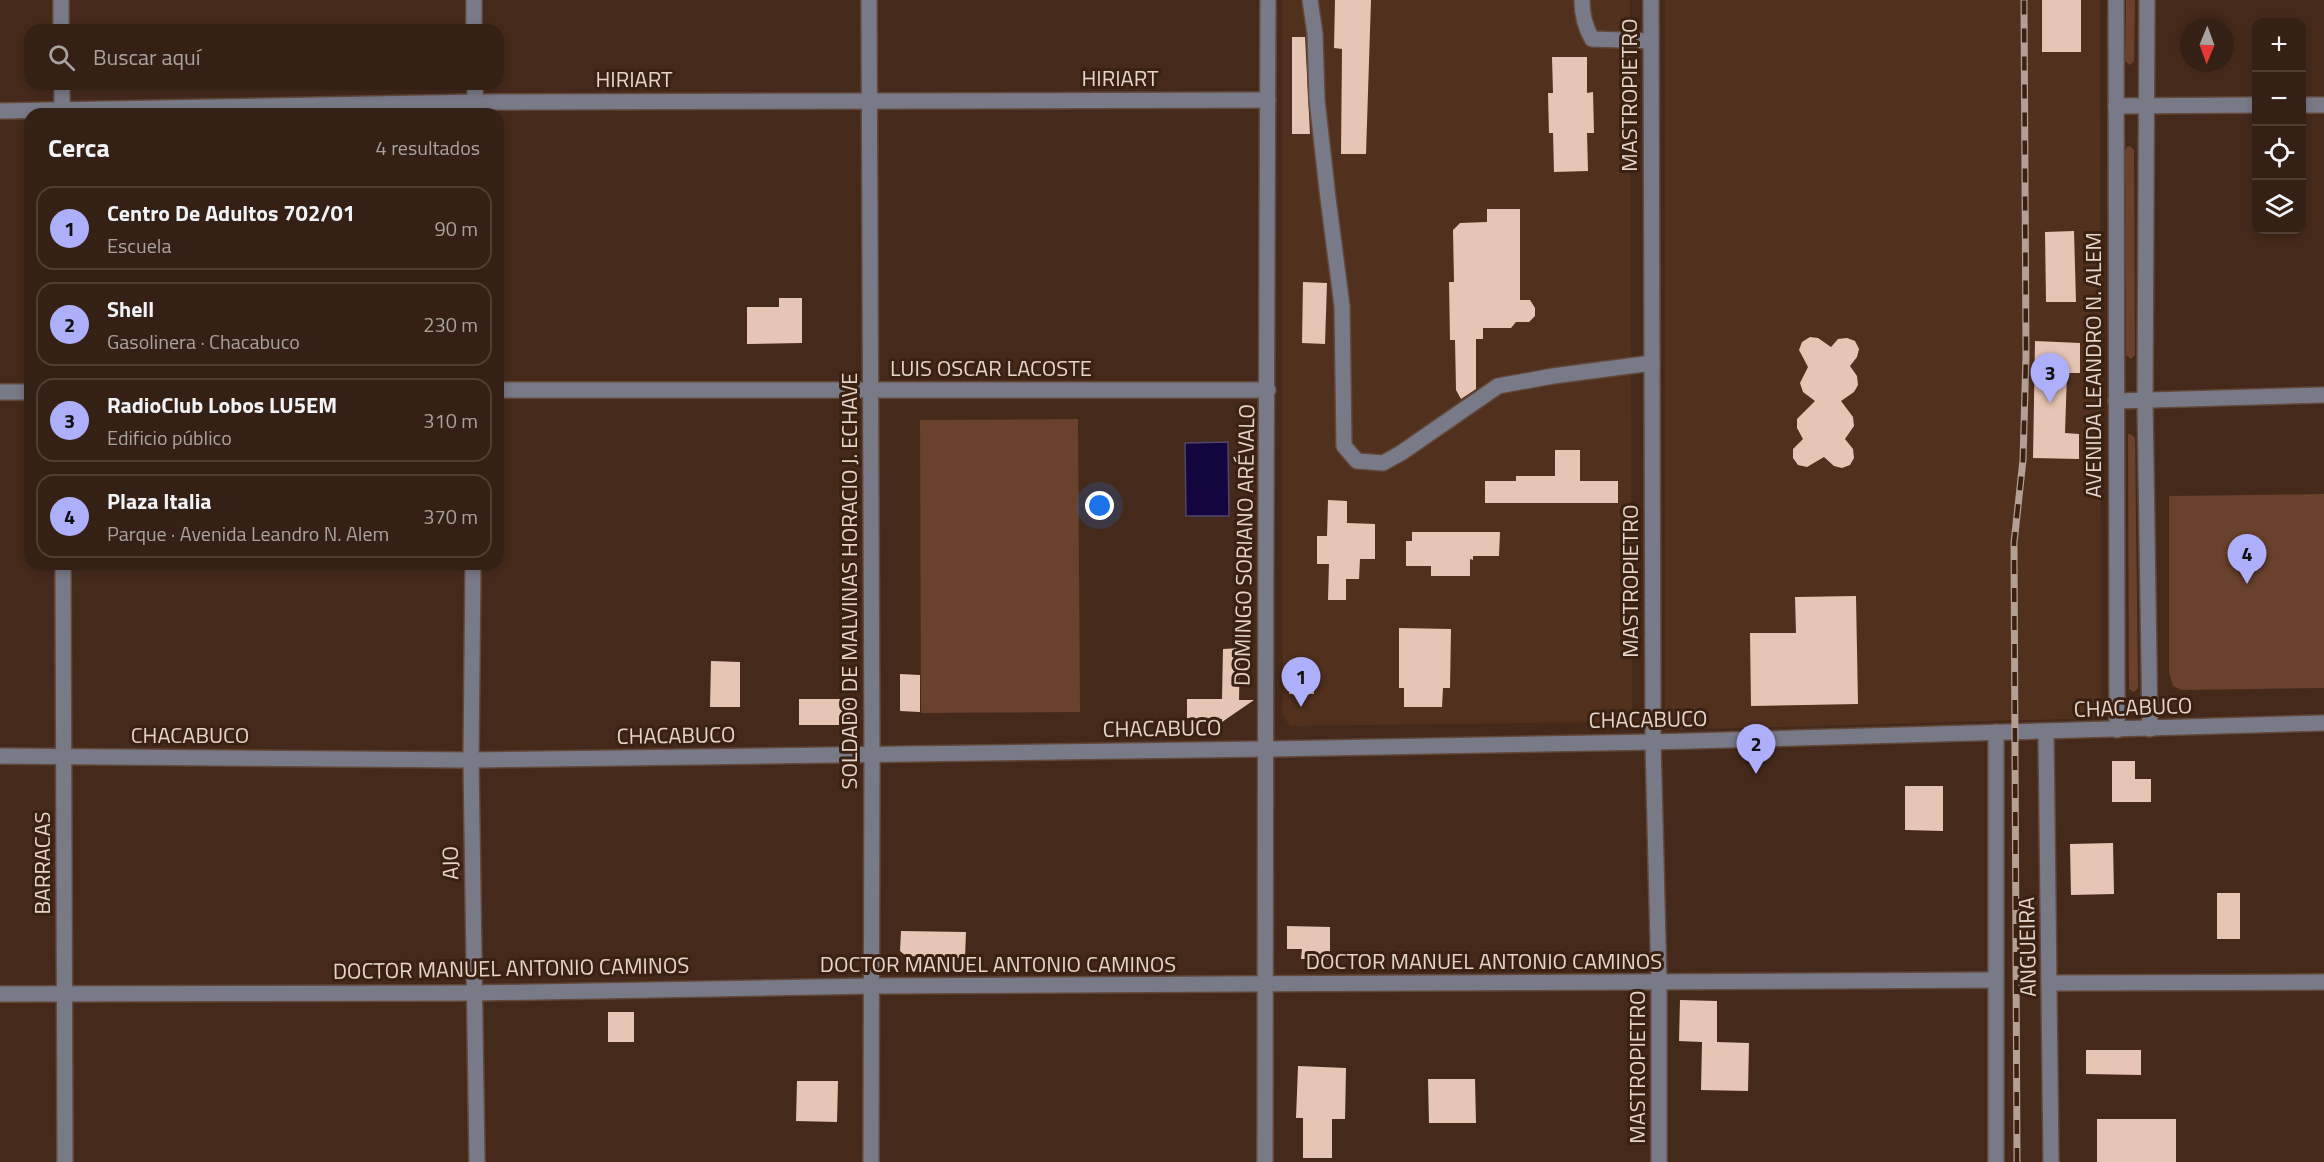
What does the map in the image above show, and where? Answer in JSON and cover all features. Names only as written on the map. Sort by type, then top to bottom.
[{"type":"street","points":[[61,0],[61,24]]},
{"type":"street","points":[[474,0],[474,24]]},
{"type":"street","name":"SOLDADO DE MALVINAS HORACIO J. ECHAVE","points":[[869,0],[872,391],[871,1162]]},
{"type":"street","name":"DOMINGO SORIANO ARÉVALO","points":[[1265,1162],[1264,749],[1268,390],[1268,0]]},
{"type":"street","points":[[1310,0],[1315,34],[1317,100],[1342,306],[1344,446],[1357,461],[1383,462],[1401,453],[1498,386],[1553,375],[1652,363]]},
{"type":"street","points":[[1582,0],[1582,11],[1592,39],[1651,41]]},
{"type":"street","name":"MASTROPIETRO","points":[[1651,0],[1653,742],[1659,983],[1659,1162]]},
{"type":"street","name":"AVENIDA LEANDRO N. ALEM","points":[[2116,0],[2117,730]]},
{"type":"street","points":[[2147,0],[2145,401],[2150,729]]},
{"type":"street","points":[[62,90],[62,108]]},
{"type":"street","points":[[475,90],[475,108]]},
{"type":"street","name":"HIRIART","points":[[475,108],[869,101],[1268,100]]},
{"type":"street","points":[[2116,106],[2252,105]]},
{"type":"street","points":[[2306,105],[2324,105]]},
{"type":"street","name":"HIRIART","points":[[0,111],[24,111]]},
{"type":"street","name":"LUIS OSCAR LACOSTE","points":[[504,390],[1268,390]]},
{"type":"street","points":[[0,392],[24,392]]},
{"type":"street","points":[[2116,401],[2324,395]]},
{"type":"street","name":"BARRACAS","points":[[63,570],[65,1162]]},
{"type":"street","name":"AJO","points":[[472,570],[471,760],[477,1162]]},
{"type":"street","name":"CHACABUCO","points":[[0,756],[471,760],[872,755],[1653,742],[2324,723]]},
{"type":"street","name":"ANGUEIRA","points":[[1996,732],[1996,1162]]},
{"type":"street","name":"ANGUEIRA","points":[[2046,732],[2051,1162]]},
{"type":"street","name":"DOCTOR MANUEL ANTONIO CAMINOS","points":[[0,994],[474,993],[872,986],[1995,980]]},
{"type":"street","points":[[2050,983],[2324,982]]},
{"type":"shaded area","points":[[1283,0],[1630,0],[1632,709],[1613,722],[1290,726],[1283,716]]},
{"type":"shaded area","points":[[1665,0],[2100,0],[2101,718],[1665,730]]},
{"type":"shaded area","points":[[2126,0],[2135,0],[2134,61],[2130,65],[2125,61]]},
{"type":"shaded area","points":[[2130,146],[2134,150],[2135,355],[2131,359],[2126,355],[2125,150]]},
{"type":"shaded area","points":[[1078,419],[1080,712],[921,713],[920,420]]},
{"type":"shaded area","points":[[2128,434],[2135,438],[2138,688],[2134,692],[2129,689]]},
{"type":"shaded area","points":[[1228,442],[1229,516],[1186,516],[1185,443]]},
{"type":"shaded area","points":[[2324,494],[2324,688],[2182,690],[2173,686],[2169,672],[2169,496]]},
{"type":"building","points":[[1335,0],[1371,0],[1366,154],[1341,154],[1342,49],[1334,48]]},
{"type":"building","points":[[2042,0],[2081,0],[2081,52],[2042,52]]},
{"type":"building","points":[[1292,37],[1305,37],[1310,134],[1292,134]]},
{"type":"building","points":[[1552,57],[1587,57],[1587,93],[1593,92],[1594,133],[1587,133],[1588,171],[1554,172],[1553,133],[1549,133],[1548,93],[1553,93]]},
{"type":"building","points":[[1487,209],[1520,209],[1520,300],[1530,300],[1535,308],[1535,316],[1529,322],[1516,322],[1511,328],[1483,328],[1483,339],[1476,339],[1476,389],[1461,399],[1456,390],[1455,340],[1450,340],[1449,282],[1454,282],[1453,230],[1460,223],[1487,222]]},
{"type":"building","points":[[2074,231],[2076,302],[2046,302],[2045,232]]},
{"type":"building","points":[[1303,282],[1327,283],[1325,344],[1302,343]]},
{"type":"building","points":[[779,298],[802,298],[802,343],[747,344],[747,307],[779,307]]},
{"type":"building","points":[[1810,337],[1818,338],[1831,347],[1838,339],[1847,338],[1855,341],[1859,349],[1857,357],[1850,366],[1857,376],[1858,385],[1854,392],[1841,401],[1853,417],[1854,426],[1845,439],[1853,449],[1854,458],[1850,465],[1842,468],[1834,466],[1824,457],[1807,467],[1798,465],[1793,458],[1793,449],[1803,439],[1797,428],[1797,419],[1815,401],[1803,392],[1800,383],[1808,367],[1799,350],[1802,342]]},
{"type":"building","points":[[2035,341],[2080,343],[2080,373],[2067,373],[2065,433],[2079,434],[2079,459],[2033,458]]},
{"type":"building","points":[[1555,450],[1580,450],[1580,481],[1618,481],[1618,503],[1485,503],[1485,481],[1516,481],[1516,476],[1555,476]]},
{"type":"building","points":[[1328,500],[1347,501],[1347,523],[1375,524],[1375,559],[1360,559],[1359,579],[1346,579],[1346,600],[1328,600],[1329,564],[1317,564],[1317,536],[1327,536]]},
{"type":"building","points":[[1412,532],[1500,532],[1499,556],[1473,556],[1473,560],[1470,559],[1470,576],[1431,576],[1431,566],[1406,566],[1406,541],[1412,541]]},
{"type":"building","points":[[1856,596],[1858,704],[1751,706],[1750,633],[1796,633],[1795,597]]},
{"type":"building","points":[[1399,628],[1451,629],[1450,688],[1443,688],[1442,707],[1404,707],[1404,688],[1399,688]]},
{"type":"building","points":[[1240,648],[1239,700],[1254,700],[1222,722],[1222,719],[1187,718],[1187,699],[1222,699],[1223,649]]},
{"type":"building","points":[[711,661],[740,662],[740,707],[710,707]]},
{"type":"building","points":[[900,674],[920,675],[920,712],[900,711]]},
{"type":"building","points":[[1289,676],[1314,677],[1314,694],[1289,694]]},
{"type":"building","points":[[799,699],[850,699],[850,720],[843,725],[799,725]]},
{"type":"building","points":[[2112,761],[2135,761],[2135,779],[2151,779],[2151,802],[2112,802]]},
{"type":"building","points":[[1905,786],[1943,786],[1943,831],[1905,830]]},
{"type":"building","points":[[2113,843],[2114,894],[2071,895],[2070,844]]},
{"type":"building","points":[[2217,893],[2240,893],[2240,939],[2217,939]]},
{"type":"building","points":[[1287,926],[1330,927],[1330,959],[1301,959],[1302,949],[1287,949]]},
{"type":"building","points":[[901,931],[966,932],[965,958],[906,956],[900,951]]},
{"type":"building","points":[[1680,1000],[1717,1001],[1717,1042],[1749,1043],[1748,1091],[1701,1090],[1702,1042],[1679,1041]]},
{"type":"building","points":[[608,1012],[634,1012],[634,1042],[608,1042]]},
{"type":"building","points":[[2086,1050],[2141,1050],[2141,1075],[2086,1074]]},
{"type":"building","points":[[1298,1066],[1346,1068],[1345,1119],[1332,1119],[1332,1158],[1303,1158],[1303,1118],[1296,1118]]},
{"type":"building","points":[[1428,1079],[1475,1079],[1476,1123],[1429,1123]]},
{"type":"building","points":[[797,1081],[838,1081],[837,1122],[796,1121]]},
{"type":"building","points":[[2097,1119],[2176,1119],[2176,1162],[2097,1162]]},
{"type":"railway","points":[[2017,1162],[2014,543],[2023,460],[2026,356],[2024,0]]},
{"type":"place","name":"RadioClub Lobos LU5EM","points":[[2050,403]]},
{"type":"place","name":"Plaza Italia","points":[[2247,584]]},
{"type":"place","name":"Centro De Adultos 702/01","points":[[1301,707]]},
{"type":"place","name":"Shell","points":[[1756,774]]}]
